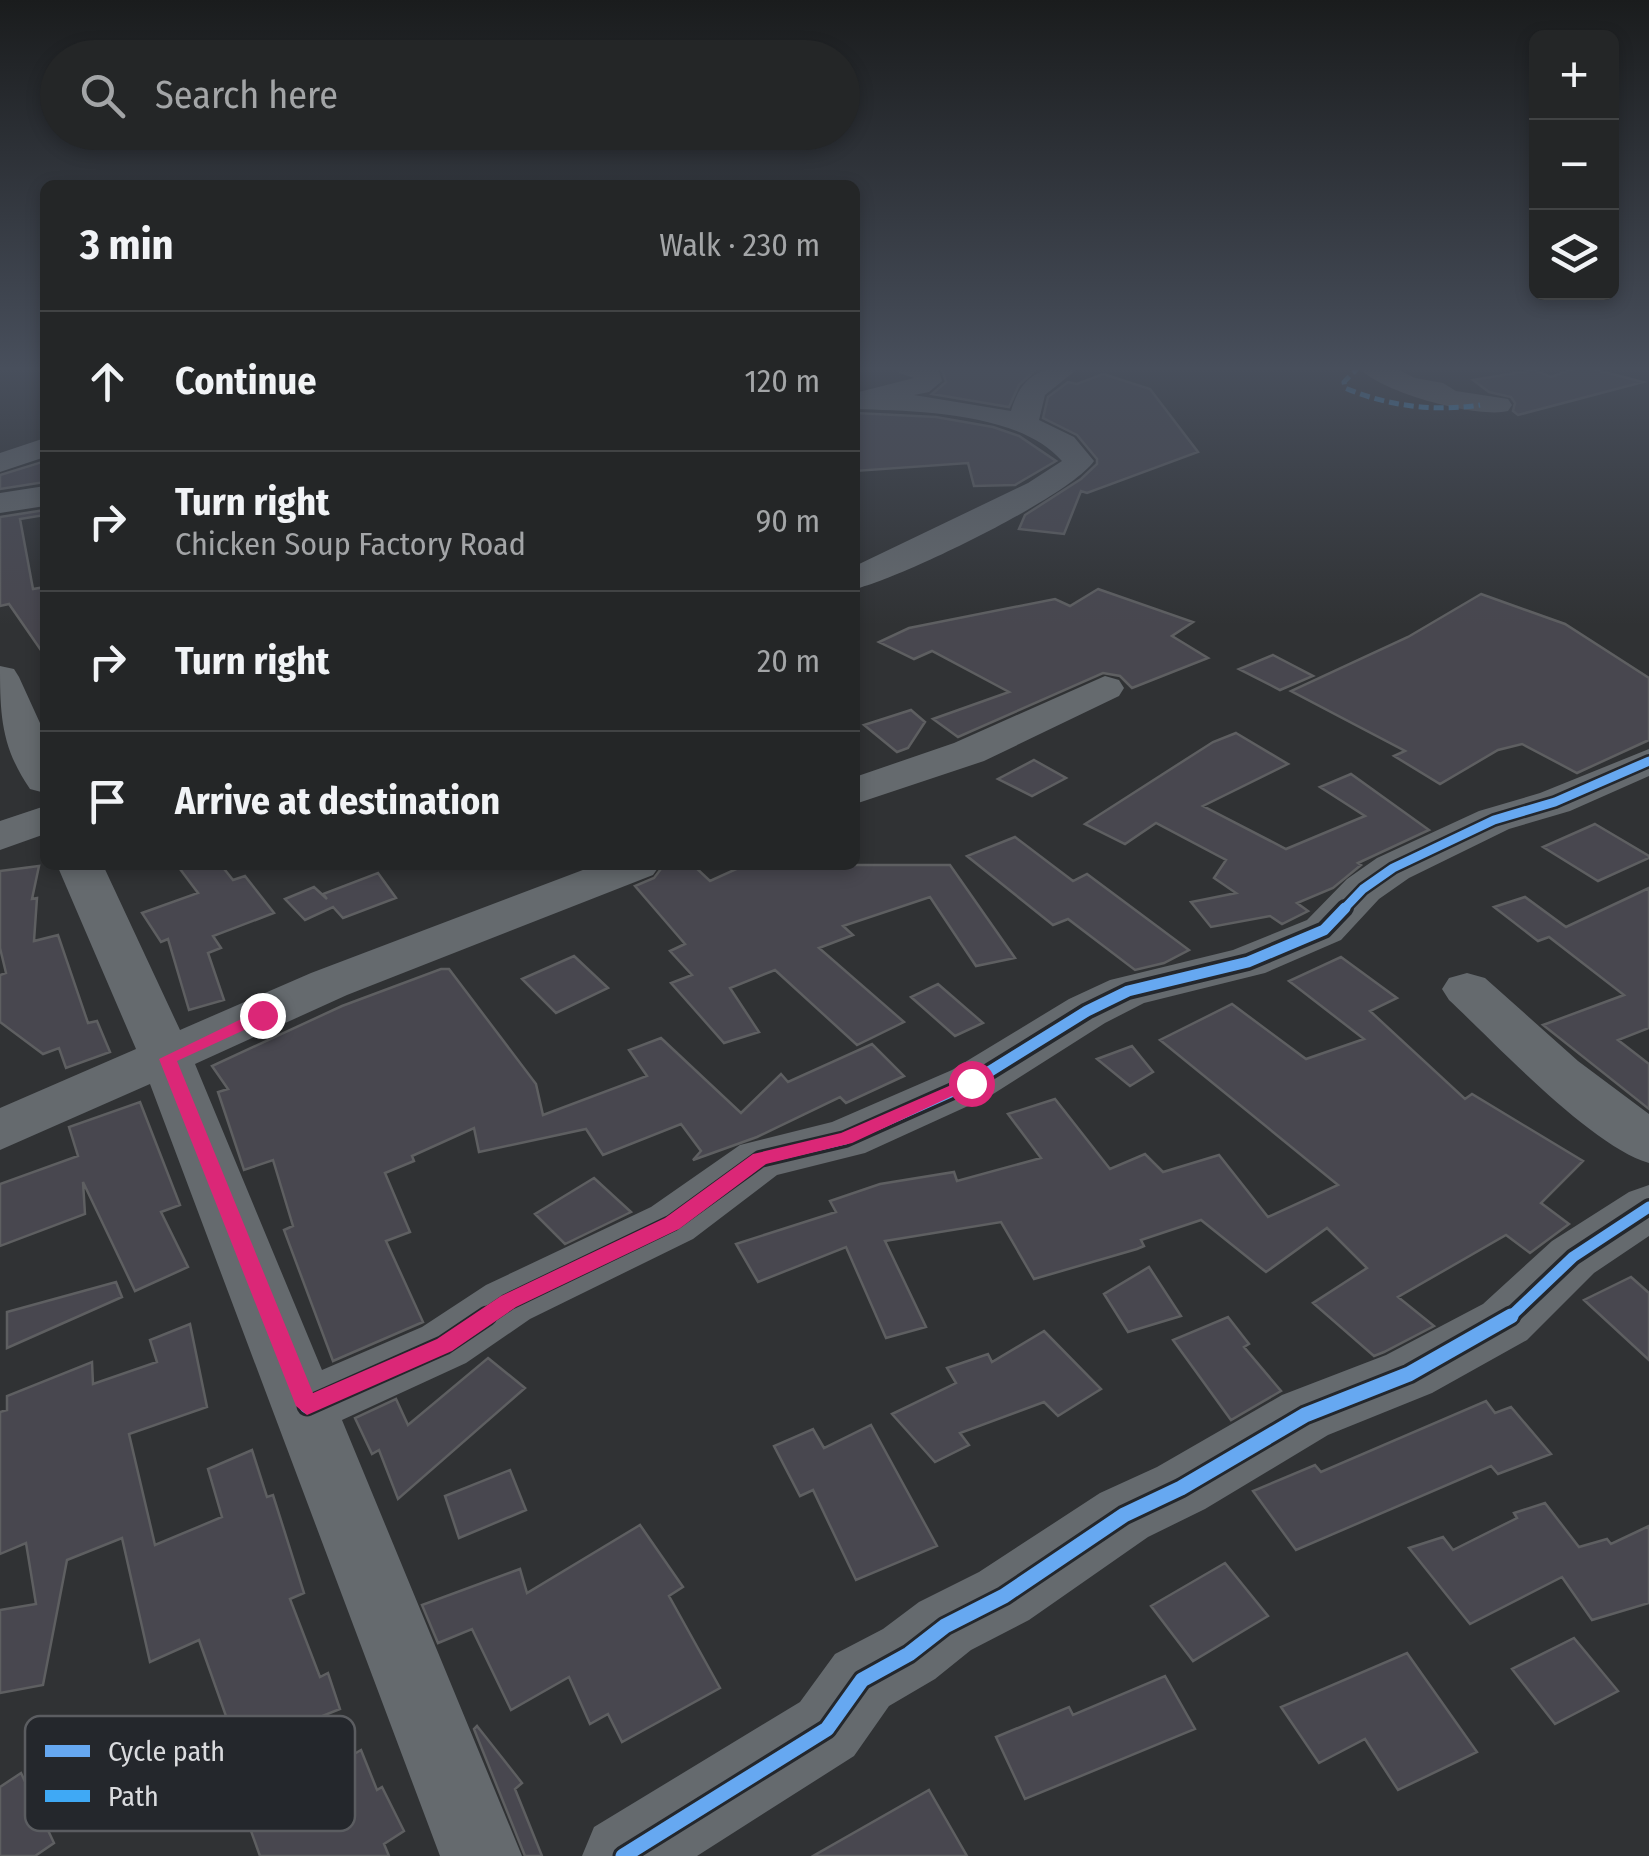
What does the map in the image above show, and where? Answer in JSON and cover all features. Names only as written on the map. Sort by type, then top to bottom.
[{"type":"street","points":[[0,463],[29,453]]},
{"type":"street","points":[[860,578],[1072,470],[1079,461],[1071,453]]},
{"type":"street","points":[[0,504],[40,497]]},
{"type":"street","points":[[0,678],[40,769]]},
{"type":"street","points":[[860,788],[969,752],[1105,688]]},
{"type":"street","points":[[307,1406],[444,1345],[508,1302],[672,1223],[760,1159],[846,1138],[971,1083],[1086,1011],[1128,991],[1248,962],[1324,930],[1362,889],[1393,868],[1494,820],[1556,802],[1649,761]]},
{"type":"street","points":[[0,837],[40,821]]},
{"type":"street","points":[[82,870],[168,1059],[481,1856]]},
{"type":"street","points":[[0,1130],[418,947],[625,870]]},
{"type":"street","points":[[1467,988],[1559,1074],[1649,1143]]},
{"type":"street","points":[[623,1856],[826,1729],[862,1680],[909,1654],[944,1626],[1004,1596],[1124,1515],[1181,1488],[1305,1415],[1409,1374],[1505,1322],[1573,1256],[1649,1208]]},
{"type":"building","points":[[860,453],[1044,453],[1056,461],[1015,485],[974,486],[968,463],[860,471]]},
{"type":"building","points":[[1092,453],[1196,453],[1087,493],[1081,491],[1064,534],[1019,529],[1025,515],[1081,479],[1097,464]]},
{"type":"building","points":[[40,463],[40,483],[0,489],[0,475]]},
{"type":"building","points":[[40,511],[40,516],[20,519],[33,589],[40,588],[40,649],[9,604],[0,606],[0,517]]},
{"type":"building","points":[[1098,589],[1193,622],[1172,636],[1208,658],[1132,688],[1120,676],[1103,673],[958,737],[933,719],[1009,692],[932,651],[914,659],[879,642],[909,628],[1055,599],[1070,606]]},
{"type":"building","points":[[1481,594],[1565,624],[1649,678],[1649,740],[1577,773],[1522,744],[1498,750],[1440,784],[1394,756],[1405,751],[1291,691],[1408,637]]},
{"type":"building","points":[[1273,655],[1313,676],[1280,690],[1239,669]]},
{"type":"building","points":[[911,710],[925,722],[908,748],[897,752],[864,725]]},
{"type":"building","points":[[1236,733],[1288,764],[1203,806],[1286,849],[1365,816],[1320,787],[1351,774],[1429,830],[1358,863],[1361,865],[1333,888],[1297,903],[1308,911],[1282,924],[1270,916],[1211,927],[1191,902],[1236,893],[1214,878],[1226,860],[1156,823],[1125,844],[1085,824],[1213,742]]},
{"type":"building","points":[[1034,760],[1066,778],[1032,796],[998,779]]},
{"type":"building","points":[[1595,824],[1649,858],[1598,881],[1543,847]]},
{"type":"building","points":[[1015,837],[1073,881],[1087,874],[1189,950],[1164,963],[1135,970],[1068,919],[1053,925],[967,856]]},
{"type":"building","points":[[950,865],[1015,958],[976,966],[930,897],[843,926],[853,935],[819,948],[904,1022],[857,1045],[775,970],[730,988],[759,1032],[724,1043],[671,983],[692,975],[670,951],[685,944],[635,886],[654,878],[660,870],[698,870],[710,881],[734,870]]},
{"type":"building","points":[[39,866],[32,899],[37,898],[34,941],[58,935],[88,1023],[97,1021],[110,1052],[66,1068],[59,1048],[43,1054],[0,1022],[0,975],[6,973],[0,948],[0,871]]},
{"type":"building","points":[[181,870],[225,870],[233,880],[245,876],[274,913],[213,936],[221,948],[208,953],[224,1000],[189,1010],[168,939],[161,942],[142,913],[198,893]]},
{"type":"building","points":[[378,873],[396,898],[343,918],[333,907],[305,920],[285,899],[314,887],[327,899],[323,894]]},
{"type":"building","points":[[1649,888],[1649,1028],[1618,1040],[1649,1064],[1649,1109],[1543,1025],[1624,995],[1549,937],[1538,941],[1494,907],[1525,897],[1566,927]]},
{"type":"building","points":[[574,956],[608,988],[556,1013],[522,979]]},
{"type":"building","points":[[1341,957],[1397,998],[1370,1011],[1465,1099],[1472,1094],[1583,1161],[1541,1203],[1569,1224],[1530,1253],[1506,1235],[1398,1297],[1434,1326],[1384,1352],[1374,1356],[1313,1303],[1367,1268],[1327,1228],[1266,1272],[1201,1220],[1141,1240],[1144,1246],[1137,1249],[1034,1279],[1001,1222],[885,1241],[926,1327],[886,1338],[846,1247],[758,1282],[736,1244],[836,1212],[830,1201],[880,1184],[954,1172],[957,1181],[1041,1158],[1008,1114],[1055,1099],[1110,1169],[1145,1154],[1163,1172],[1219,1155],[1268,1217],[1338,1185],[1160,1040],[1232,1004],[1306,1059],[1364,1039],[1289,981]]},
{"type":"building","points":[[449,969],[536,1084],[543,1115],[647,1076],[629,1050],[661,1038],[741,1113],[781,1074],[788,1082],[872,1044],[904,1076],[846,1103],[840,1097],[757,1137],[693,1160],[701,1151],[681,1124],[603,1155],[586,1129],[479,1152],[474,1128],[412,1156],[414,1161],[385,1173],[410,1232],[386,1241],[423,1322],[333,1361],[284,1230],[293,1226],[273,1160],[244,1170],[218,1092],[228,1089],[212,1066],[342,1006]]},
{"type":"building","points":[[938,984],[983,1023],[955,1036],[911,997]]},
{"type":"building","points":[[1132,1046],[1153,1072],[1130,1086],[1097,1059]]},
{"type":"building","points":[[140,1102],[180,1205],[161,1212],[188,1267],[135,1291],[83,1182],[85,1214],[0,1246],[0,1184],[78,1156],[69,1127]]},
{"type":"building","points":[[594,1178],[631,1212],[565,1244],[535,1214]]},
{"type":"building","points":[[1149,1267],[1181,1316],[1128,1332],[1104,1294]]},
{"type":"building","points":[[1631,1277],[1649,1293],[1649,1360],[1584,1300]]},
{"type":"building","points":[[116,1282],[122,1297],[7,1348],[7,1312]]},
{"type":"building","points":[[1228,1317],[1249,1344],[1244,1347],[1281,1391],[1231,1420],[1173,1340]]},
{"type":"building","points":[[190,1324],[207,1407],[129,1434],[155,1545],[222,1517],[208,1469],[252,1450],[267,1497],[273,1495],[304,1593],[290,1599],[320,1677],[328,1673],[340,1709],[322,1716],[226,1716],[199,1640],[150,1662],[122,1538],[67,1560],[43,1685],[0,1693],[0,1610],[36,1604],[26,1543],[0,1554],[0,1412],[7,1410],[7,1396],[92,1362],[93,1384],[157,1362],[150,1340]]},
{"type":"building","points":[[1044,1331],[1101,1389],[1058,1416],[1044,1402],[960,1433],[969,1445],[935,1462],[892,1414],[956,1383],[947,1368],[988,1354],[992,1362]]},
{"type":"building","points":[[488,1358],[525,1388],[398,1499],[379,1450],[372,1454],[355,1418],[396,1399],[408,1425]]},
{"type":"building","points":[[1486,1401],[1495,1413],[1511,1407],[1551,1454],[1498,1474],[1491,1466],[1296,1550],[1253,1491],[1315,1465],[1321,1472]]},
{"type":"building","points":[[871,1425],[937,1546],[856,1580],[813,1490],[800,1496],[774,1446],[813,1429],[824,1448]]},
{"type":"building","points":[[510,1470],[526,1510],[459,1538],[445,1496]]},
{"type":"building","points":[[1545,1503],[1579,1547],[1607,1539],[1611,1544],[1649,1526],[1649,1603],[1592,1620],[1562,1577],[1470,1624],[1409,1548],[1443,1537],[1453,1550],[1517,1518],[1514,1513]]},
{"type":"building","points":[[640,1525],[683,1587],[669,1596],[720,1688],[622,1742],[608,1714],[590,1724],[569,1677],[511,1710],[472,1629],[438,1643],[422,1605],[520,1569],[527,1593]]},
{"type":"building","points":[[1225,1563],[1268,1616],[1193,1661],[1151,1606]]},
{"type":"building","points":[[1574,1638],[1618,1691],[1555,1724],[1512,1669]]},
{"type":"building","points":[[1407,1653],[1477,1752],[1398,1790],[1365,1739],[1319,1763],[1281,1707]]},
{"type":"building","points":[[1165,1676],[1195,1729],[1025,1799],[996,1737],[1069,1707],[1073,1715]]},
{"type":"building","points":[[477,1726],[522,1783],[515,1789],[542,1856],[525,1856],[474,1729]]},
{"type":"building","points":[[361,1750],[377,1790],[382,1787],[404,1831],[384,1844],[389,1856],[260,1856],[251,1831],[355,1831],[355,1753]]},
{"type":"building","points":[[21,1773],[25,1781],[25,1831],[48,1831],[54,1843],[35,1856],[0,1856],[0,1787]]},
{"type":"building","points":[[929,1790],[967,1856],[813,1856]]},
{"type":"cycle path","points":[[307,1406],[444,1345],[508,1302],[672,1223],[760,1159],[845,1139],[971,1083],[1087,1011],[1128,991],[1248,962],[1324,930],[1363,889],[1393,868],[1494,820],[1555,802],[1649,761]]},
{"type":"cycle path","points":[[623,1856],[827,1729],[862,1680],[909,1654],[945,1626],[1004,1596],[1124,1515],[1181,1488],[1305,1415],[1409,1374],[1505,1322],[1573,1257],[1649,1207]]},
{"type":"route","points":[[262,1015],[168,1059],[307,1406],[444,1345],[508,1302],[672,1223],[760,1159],[846,1138],[971,1083]]}]
